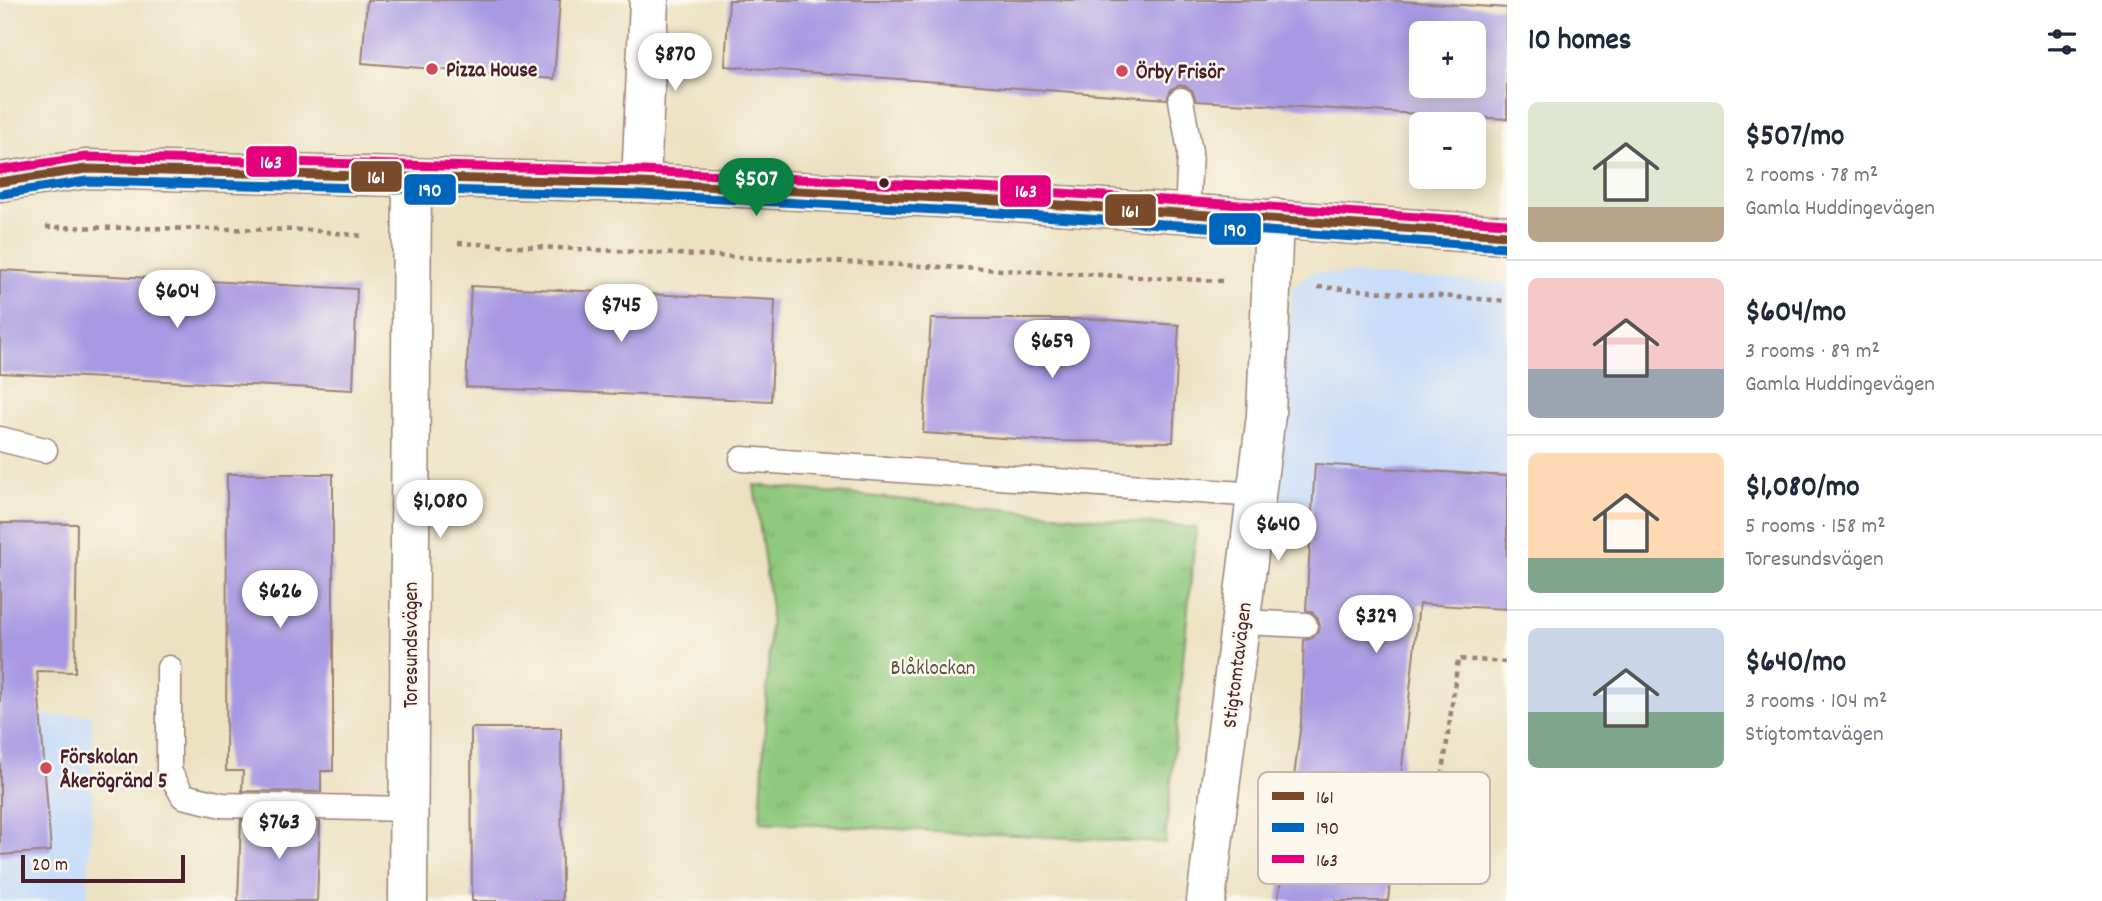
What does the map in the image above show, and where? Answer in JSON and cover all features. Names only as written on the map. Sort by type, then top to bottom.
[{"type":"street","points":[[641,183],[649,0]]},
{"type":"street","points":[[0,182],[86,169],[641,183],[986,200],[1507,235]]},
{"type":"street","name":"Toresundsvägen","points":[[408,901],[412,178]]},
{"type":"street","name":"Stigtomtavägen","points":[[1206,901],[1266,415],[1274,218]]},
{"type":"lane","points":[[1181,100],[1190,152],[1187,214]]},
{"type":"lane","points":[[0,439],[45,450]]},
{"type":"lane","points":[[742,459],[1257,495]]},
{"type":"lane","points":[[1241,622],[1305,625]]},
{"type":"lane","points":[[169,668],[169,771],[183,796],[222,806],[409,809]]},
{"type":"path","points":[[40,227],[310,230],[412,241],[1272,284],[1507,301]]},
{"type":"path","points":[[1443,772],[1458,659],[1507,663]]},
{"type":"shaded area","points":[[1313,272],[1507,283],[1507,549],[1269,533],[1293,286]]},
{"type":"shaded area","name":"Förskolan Åkerögränd 5","points":[[92,714],[92,816],[87,901],[0,901],[0,719]]},
{"type":"green space","name":"Blåklockan","points":[[754,485],[1196,528],[1165,843],[760,822],[771,609]]},
{"type":"building","points":[[367,0],[560,0],[554,79],[362,63]]},
{"type":"building","points":[[729,0],[1384,0],[1507,8],[1507,119],[1486,118],[1486,112],[1409,113],[1196,101],[1192,90],[1179,85],[1171,89],[1167,99],[725,66]]},
{"type":"building","points":[[0,270],[357,289],[353,390],[0,373]]},
{"type":"building","points":[[471,286],[775,300],[771,401],[466,387]]},
{"type":"building","points":[[931,319],[1095,319],[1179,325],[1173,442],[1049,441],[923,433]]},
{"type":"building","points":[[1315,464],[1507,476],[1507,609],[1419,604],[1401,772],[1295,772],[1301,723],[1304,640],[1312,638],[1320,626],[1318,618],[1306,610]]},
{"type":"building","points":[[227,474],[333,474],[333,771],[321,771],[321,792],[242,791],[243,771],[226,771]]},
{"type":"building","points":[[0,523],[77,524],[75,672],[37,671],[51,851],[0,855]]},
{"type":"building","points":[[471,728],[561,728],[562,901],[472,901]]},
{"type":"building","points":[[241,820],[320,822],[317,901],[238,901]]},
{"type":"building","points":[[1280,884],[1390,884],[1388,901],[1278,901]]},
{"type":"transit line","name":"163","points":[[0,170],[86,157],[642,171],[1000,189],[1507,223]]},
{"type":"transit line","name":"161","points":[[0,182],[86,169],[641,183],[999,201],[1507,235]]},
{"type":"transit line","name":"190","points":[[2,194],[87,181],[641,195],[998,213],[1506,247]]},
{"type":"place","name":"Pizza House","points":[[432,69]]},
{"type":"place","name":"Örby Frisör","points":[[1122,71]]},
{"type":"place","name":"Förskolan Åkerögränd 5","points":[[46,768]]}]
